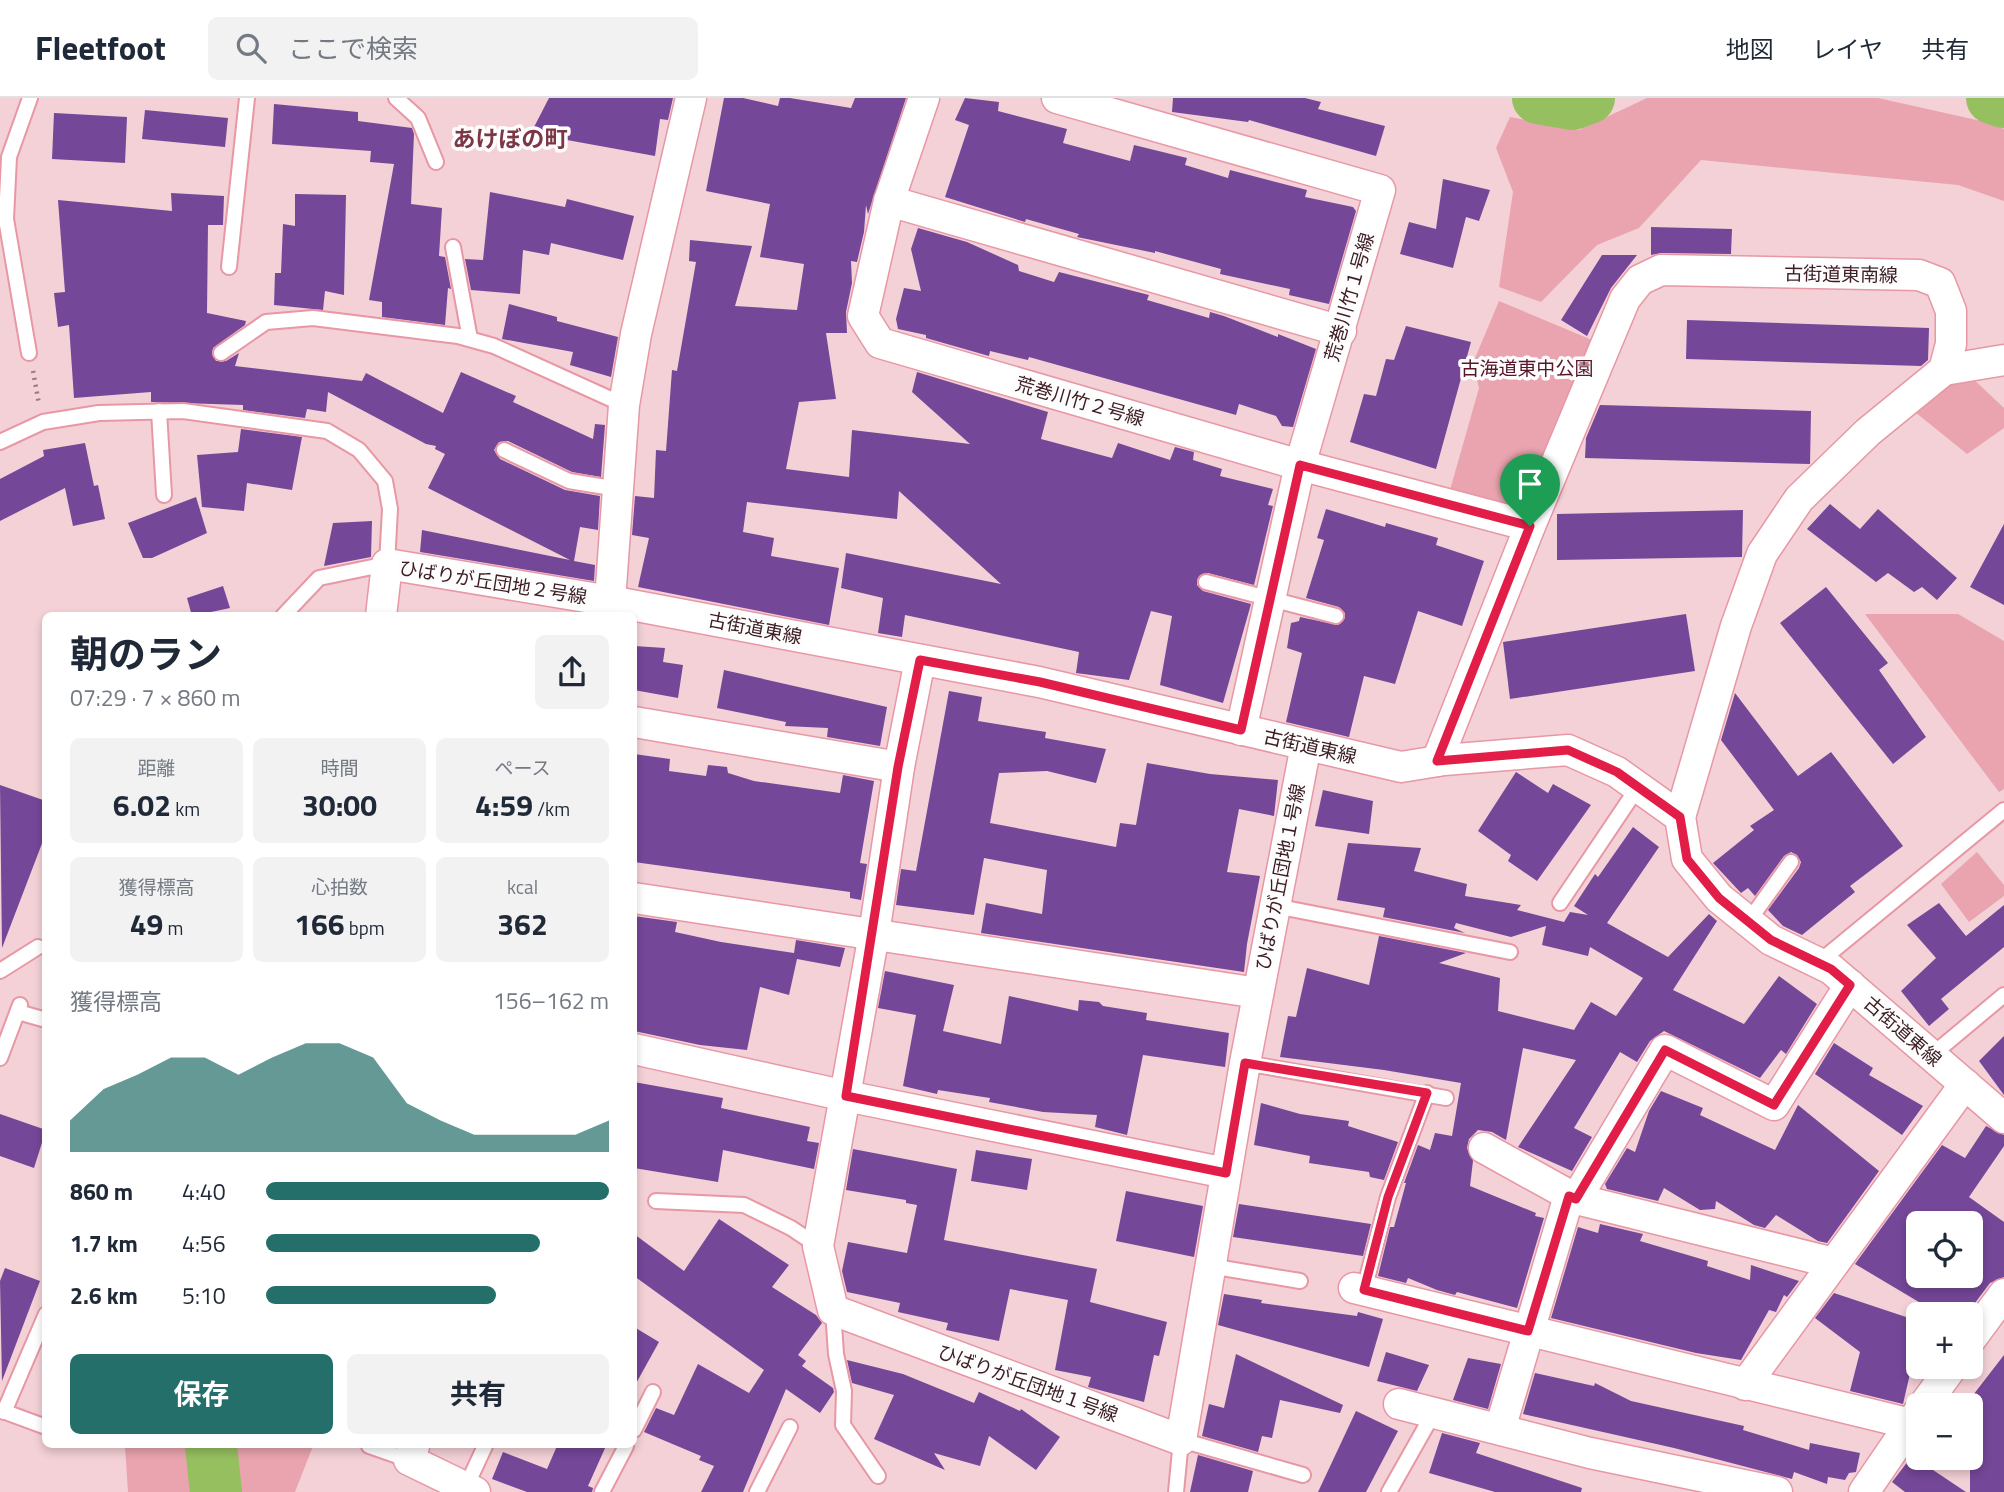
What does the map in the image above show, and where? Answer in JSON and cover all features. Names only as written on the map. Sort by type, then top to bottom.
[{"type":"street","points":[[609,608],[624,405],[636,334],[691,98]]},
{"type":"street","name":"荒巻川竹２号線","points":[[924,98],[890,201],[863,316],[880,344],[1300,465],[1530,526]]},
{"type":"street","name":"荒巻川竹１号線","points":[[1057,98],[1380,190],[1300,465],[1241,730]]},
{"type":"street","points":[[890,201],[1340,331]]},
{"type":"street","name":"古街道東南線","points":[[1437,761],[1530,526],[1625,299],[1640,280],[1661,270],[1919,275],[1940,283],[1951,311],[1951,344],[1944,370]]},
{"type":"street","points":[[1680,817],[1736,626],[1762,554],[1799,499],[1868,432],[1944,370],[2004,360]]},
{"type":"street","name":"ひばりが丘団地２号線","points":[[381,612],[387,564],[609,608]]},
{"type":"street","name":"古街道東線","points":[[609,608],[633,612]]},
{"type":"street","name":"古街道東線","points":[[637,613],[1040,682],[1401,767],[1437,761],[1568,750],[1617,772],[1680,817],[1687,859],[1719,898],[1771,940],[1831,969],[2004,1118]]},
{"type":"street","points":[[833,1310],[818,1246],[874,934],[898,767],[920,660]]},
{"type":"street","points":[[637,723],[898,767]]},
{"type":"street","name":"ひばりが丘団地１号線","points":[[833,1310],[1181,1440],[1245,1063],[1306,744]]},
{"type":"street","points":[[637,898],[1258,992]]},
{"type":"street","points":[[1500,1429],[1528,1331],[1572,1198],[1665,1050],[1774,1105],[1850,985]]},
{"type":"street","points":[[637,1050],[846,1096],[1226,1173]]},
{"type":"street","points":[[1745,1385],[1965,1084]]},
{"type":"street","points":[[1484,1149],[1572,1198],[1835,1263]]},
{"type":"street","points":[[1359,1289],[1745,1385],[1906,1412]]},
{"type":"street","points":[[1983,1322],[2004,1294]]},
{"type":"street","points":[[1399,1404],[1590,1453],[1777,1492]]},
{"type":"street","points":[[1864,1492],[1906,1430]]},
{"type":"street","points":[[412,1453],[462,1489]]},
{"type":"lane","points":[[29,353],[6,219],[9,157],[30,98]]},
{"type":"lane","points":[[229,267],[247,98]]},
{"type":"lane","points":[[397,98],[418,118],[436,162]]},
{"type":"lane","points":[[453,247],[470,339]]},
{"type":"lane","points":[[221,353],[266,322],[313,318],[470,339],[494,346],[624,405]]},
{"type":"lane","points":[[159,411],[164,495]]},
{"type":"lane","points":[[0,442],[43,422],[99,413],[195,412],[327,431],[359,450],[385,481],[390,509],[387,564],[319,578],[287,612]]},
{"type":"lane","points":[[504,450],[569,481],[618,489]]},
{"type":"lane","points":[[1206,582],[1336,616]]},
{"type":"lane","points":[[1560,903],[1638,787]]},
{"type":"lane","points":[[1818,963],[2004,810]]},
{"type":"lane","points":[[1748,922],[1791,862]]},
{"type":"lane","points":[[1275,906],[1510,952]]},
{"type":"lane","points":[[0,971],[38,947]]},
{"type":"lane","points":[[1933,1055],[2004,995]]},
{"type":"lane","points":[[0,1058],[19,1008],[42,1018]]},
{"type":"lane","points":[[1245,1063],[1446,1098]]},
{"type":"lane","points":[[1359,1289],[1388,1197],[1427,1093]]},
{"type":"lane","points":[[656,1201],[744,1205],[791,1228],[818,1246]]},
{"type":"lane","points":[[1210,1266],[1300,1281]]},
{"type":"lane","points":[[833,1310],[836,1353],[844,1391],[843,1425],[878,1476]]},
{"type":"lane","points":[[42,1323],[2,1411],[42,1426]]},
{"type":"lane","points":[[637,1424],[653,1392]]},
{"type":"lane","points":[[1389,1492],[1433,1414]]},
{"type":"lane","points":[[757,1492],[790,1427]]},
{"type":"lane","points":[[1177,1492],[1181,1440],[1303,1475]]},
{"type":"lane","points":[[381,1448],[412,1453]]},
{"type":"lane","points":[[462,1489],[484,1448]]},
{"type":"lane","points":[[602,1492],[625,1448]]},
{"type":"path","points":[[29,353],[43,422]]},
{"type":"green space","points":[[1647,98],[1878,98],[1990,123],[2004,129],[2004,201],[1958,185],[1701,160],[1639,228],[1597,245],[1541,302],[1499,287],[1513,192],[1496,148],[1510,117],[1579,130]]},
{"type":"green space","name":"古海道東中公園","points":[[1499,301],[1592,340],[1527,499],[1512,507],[1450,490],[1479,388],[1473,363]]},
{"type":"green space","points":[[1957,375],[1970,376],[2004,408],[2004,428],[1967,454],[1915,412]]},
{"type":"green space","points":[[1865,614],[1958,614],[2004,641],[2004,789],[1999,792]]},
{"type":"green space","points":[[1977,852],[2004,885],[2004,896],[1969,922],[1941,884]]},
{"type":"green space","points":[[125,1448],[188,1448],[193,1492],[128,1492]]},
{"type":"green space","points":[[235,1448],[312,1448],[295,1492],[239,1492]]},
{"type":"building","points":[[549,98],[673,98],[668,120],[660,119],[655,156],[567,140],[563,145],[533,129]]},
{"type":"building","points":[[724,98],[743,98],[778,106],[780,98],[790,98],[851,108],[855,98],[906,98],[868,214],[866,205],[864,232],[857,262],[851,261],[852,283],[846,312],[847,333],[826,333],[836,399],[799,402],[786,469],[849,477],[852,430],[970,444],[912,392],[917,372],[1048,412],[1041,439],[1112,458],[1118,443],[1170,460],[1175,447],[1194,452],[1193,460],[1222,469],[1220,476],[1273,489],[1268,505],[1273,506],[1254,585],[1208,573],[1200,575],[1197,580],[1197,585],[1203,591],[1251,604],[1223,703],[1160,685],[1172,616],[1151,611],[1129,680],[1076,673],[1079,652],[905,615],[902,637],[878,633],[883,598],[841,588],[846,553],[1001,584],[899,491],[897,519],[747,502],[743,532],[774,538],[771,556],[839,568],[829,625],[638,587],[649,538],[632,535],[635,496],[654,498],[656,450],[666,451],[672,370],[677,371],[696,262],[689,261],[690,240],[752,246],[735,306],[797,310],[804,264],[760,257],[770,204],[706,191]]},
{"type":"building","points":[[965,98],[999,102],[998,111],[1067,129],[1063,143],[1130,161],[1134,145],[1187,158],[1185,165],[1228,178],[1230,170],[1307,190],[1305,197],[1353,207],[1356,211],[1329,304],[1289,295],[1290,289],[1220,274],[1221,269],[1155,251],[1077,237],[1079,234],[1026,219],[1025,222],[945,197],[969,125],[955,120]]},
{"type":"building","points":[[1173,98],[1305,98],[1321,102],[1318,109],[1385,126],[1376,156],[1249,120],[1172,112]]},
{"type":"building","points":[[274,104],[358,112],[358,121],[412,128],[411,204],[442,208],[439,256],[445,257],[451,289],[448,288],[445,325],[382,317],[382,302],[369,300],[394,164],[370,162],[371,151],[272,144]]},
{"type":"building","points":[[145,110],[228,118],[225,147],[142,139]]},
{"type":"building","points":[[54,113],[127,117],[125,163],[52,159]]},
{"type":"building","points":[[1443,179],[1490,190],[1479,221],[1466,217],[1453,268],[1400,254],[1409,222],[1436,229]]},
{"type":"building","points":[[490,192],[565,207],[567,199],[634,216],[623,260],[551,243],[549,255],[523,250],[520,294],[471,290],[465,259],[483,260]]},
{"type":"building","points":[[171,193],[224,196],[223,225],[208,225],[207,313],[246,321],[245,325],[213,348],[212,354],[216,361],[226,361],[239,353],[235,366],[362,381],[366,373],[443,413],[461,372],[516,396],[513,402],[593,439],[595,424],[605,425],[601,477],[572,472],[508,441],[499,442],[494,450],[500,459],[565,490],[600,496],[598,530],[580,527],[574,561],[595,565],[594,581],[420,552],[422,530],[570,560],[428,488],[445,454],[435,449],[436,446],[426,444],[328,392],[326,412],[307,409],[305,418],[243,410],[243,405],[151,402],[151,392],[74,398],[69,325],[58,327],[54,293],[65,292],[58,200],[172,211]]},
{"type":"building","points":[[295,194],[346,195],[344,295],[325,291],[323,310],[274,305],[275,273],[281,273],[283,224],[295,226]]},
{"type":"building","points":[[1651,227],[1732,229],[1731,254],[1651,255]]},
{"type":"building","points":[[918,228],[967,242],[1018,265],[1019,271],[1054,282],[1059,272],[1149,295],[1147,300],[1209,318],[1210,312],[1224,316],[1316,349],[1293,427],[1282,426],[1276,416],[1239,404],[1236,415],[1029,357],[1028,360],[990,351],[989,356],[926,338],[926,335],[898,329],[896,319],[904,288],[921,291],[911,249]]},
{"type":"building","points":[[1602,255],[1637,255],[1611,288],[1587,336],[1561,320]]},
{"type":"building","points":[[509,304],[557,317],[557,321],[618,337],[611,377],[570,365],[573,352],[502,339]]},
{"type":"building","points":[[1687,320],[1929,328],[1928,360],[1921,366],[1686,359]]},
{"type":"building","points":[[1406,326],[1471,342],[1436,469],[1350,442],[1364,394],[1376,396],[1386,359],[1394,360]]},
{"type":"building","points":[[1600,405],[1811,411],[1810,464],[1585,458],[1586,438]]},
{"type":"building","points":[[241,429],[302,437],[292,490],[247,483],[244,511],[202,507],[197,455],[238,452]]},
{"type":"building","points":[[85,443],[94,486],[98,485],[105,519],[73,526],[65,488],[0,521],[0,479],[44,456],[43,450]]},
{"type":"building","points":[[196,497],[207,533],[152,558],[143,558],[128,523]]},
{"type":"building","points":[[1830,504],[1860,529],[1878,509],[1957,578],[1937,600],[1922,587],[1914,592],[1888,573],[1876,582],[1807,529]]},
{"type":"building","points":[[1326,509],[1385,527],[1386,523],[1438,538],[1436,545],[1484,561],[1462,626],[1418,611],[1395,684],[1364,676],[1349,737],[1286,722],[1302,653],[1287,648],[1291,623],[1299,621],[1300,617],[1338,625],[1345,618],[1345,613],[1339,607],[1306,598],[1324,540],[1317,538]]},
{"type":"building","points":[[1743,510],[1742,557],[1557,560],[1557,514]]},
{"type":"building","points":[[372,521],[371,557],[324,566],[333,523]]},
{"type":"building","points":[[2004,524],[2004,605],[1970,587]]},
{"type":"building","points":[[223,586],[230,608],[191,612],[187,598]]},
{"type":"building","points":[[1826,587],[1888,663],[1879,670],[1926,737],[1893,764],[1780,623]]},
{"type":"building","points":[[1686,614],[1695,671],[1510,699],[1503,642]]},
{"type":"building","points":[[637,646],[665,648],[663,662],[683,665],[678,698],[637,691]]},
{"type":"building","points":[[724,670],[887,707],[880,746],[827,737],[828,728],[785,726],[786,722],[717,708]]},
{"type":"building","points":[[949,691],[982,697],[978,721],[1046,732],[1045,738],[1106,749],[1096,783],[1047,771],[999,773],[990,823],[1116,847],[1120,823],[1136,825],[1147,763],[1210,774],[1278,780],[1274,816],[1239,809],[1227,872],[1260,876],[1244,972],[981,933],[986,903],[1042,914],[1047,870],[984,858],[974,915],[896,905],[901,869],[916,871]]},
{"type":"building","points":[[1735,693],[1798,776],[1831,752],[1903,846],[1850,886],[1855,892],[1802,935],[1783,926],[1768,910],[1799,868],[1801,862],[1797,855],[1791,852],[1784,856],[1755,896],[1748,888],[1741,893],[1713,863],[1754,830],[1750,826],[1774,810],[1721,740]]},
{"type":"building","points":[[637,754],[670,759],[669,771],[706,776],[708,765],[727,767],[728,773],[754,781],[840,793],[843,775],[874,781],[860,863],[867,864],[861,900],[850,898],[850,892],[637,862]]},
{"type":"building","points":[[1516,772],[1548,793],[1553,784],[1591,805],[1537,881],[1508,861],[1511,855],[1478,831]]},
{"type":"building","points":[[0,785],[42,800],[42,843],[2,948]]},
{"type":"building","points":[[1323,790],[1373,801],[1369,834],[1315,826]]},
{"type":"building","points":[[1633,827],[1659,847],[1607,923],[1668,957],[1709,914],[1717,921],[1673,990],[1744,1024],[1779,976],[1817,1004],[1786,1054],[1781,1050],[1760,1078],[1664,1031],[1650,1041],[1637,1062],[1620,1052],[1574,1128],[1592,1137],[1572,1171],[1518,1147],[1576,1060],[1523,1048],[1506,1140],[1492,1132],[1478,1130],[1469,1139],[1467,1148],[1473,1161],[1470,1186],[1544,1218],[1517,1308],[1457,1292],[1455,1295],[1408,1278],[1406,1283],[1378,1276],[1390,1227],[1394,1227],[1404,1183],[1418,1145],[1430,1150],[1435,1133],[1452,1136],[1461,1083],[1280,1057],[1288,1016],[1296,1017],[1307,968],[1369,985],[1379,936],[1466,953],[1439,963],[1500,978],[1498,1011],[1574,1030],[1591,1002],[1616,1016],[1643,978],[1590,947],[1588,956],[1542,945],[1546,926],[1511,937],[1456,923],[1454,928],[1465,933],[1383,917],[1385,908],[1337,900],[1348,843],[1421,848],[1414,871],[1467,884],[1465,896],[1521,905],[1517,910],[1564,922],[1570,912],[1588,915],[1574,906],[1595,874],[1598,877]]},
{"type":"building","points":[[1939,903],[1966,936],[2004,905],[2004,947],[1941,999],[1949,1009],[1929,1026],[1901,991],[1936,958],[1907,925]]},
{"type":"building","points":[[637,916],[677,922],[675,932],[721,942],[794,953],[796,940],[845,948],[840,967],[797,959],[789,995],[760,987],[747,1050],[700,1045],[637,1032]]},
{"type":"building","points":[[885,971],[954,985],[943,1031],[1001,1044],[1009,996],[1078,1011],[1079,1000],[1099,1002],[1103,1006],[1147,1013],[1146,1020],[1229,1033],[1225,1067],[1143,1055],[1127,1135],[1095,1127],[1097,1115],[1043,1112],[989,1102],[990,1098],[938,1090],[937,1094],[903,1086],[916,1015],[878,1008]]},
{"type":"building","points":[[2004,1036],[2004,1095],[1979,1061]]},
{"type":"building","points":[[1834,1043],[1873,1068],[1869,1075],[1923,1106],[1902,1135],[1815,1074]]},
{"type":"building","points":[[637,1083],[723,1098],[721,1108],[810,1127],[807,1141],[819,1143],[814,1169],[723,1150],[718,1182],[637,1168]]},
{"type":"building","points":[[1661,1091],[1703,1108],[1700,1115],[1775,1150],[1798,1105],[1879,1171],[1827,1243],[1818,1241],[1776,1215],[1765,1228],[1754,1225],[1716,1201],[1715,1209],[1700,1210],[1664,1188],[1658,1201],[1607,1189],[1605,1184],[1627,1148],[1635,1152],[1649,1111]]},
{"type":"building","points":[[1261,1103],[1300,1114],[1349,1121],[1348,1126],[1398,1142],[1384,1180],[1370,1177],[1369,1172],[1309,1163],[1310,1156],[1254,1145]]},
{"type":"building","points":[[0,1114],[42,1129],[42,1143],[34,1168],[0,1156]]},
{"type":"building","points":[[1986,1126],[2004,1135],[2004,1146],[1969,1197],[2004,1222],[2004,1277],[1990,1283],[1976,1302],[1919,1302],[1855,1264],[1942,1145],[1965,1158]]},
{"type":"building","points":[[853,1149],[957,1169],[944,1240],[1097,1269],[1090,1302],[1167,1322],[1159,1356],[1154,1355],[1144,1402],[1088,1387],[1091,1377],[1055,1370],[1068,1300],[1010,1289],[999,1341],[946,1330],[948,1323],[898,1312],[900,1303],[847,1292],[842,1271],[848,1242],[907,1253],[917,1205],[906,1203],[906,1200],[846,1190]]},
{"type":"building","points":[[976,1150],[1032,1159],[1027,1190],[971,1181]]},
{"type":"building","points":[[1126,1191],[1203,1206],[1194,1257],[1116,1241]]},
{"type":"building","points":[[1239,1204],[1371,1224],[1363,1256],[1233,1237]]},
{"type":"building","points":[[719,1219],[789,1265],[772,1287],[816,1315],[822,1323],[798,1355],[806,1361],[802,1366],[833,1388],[834,1392],[820,1413],[786,1389],[743,1492],[701,1492],[714,1466],[699,1460],[701,1456],[644,1432],[656,1408],[674,1415],[698,1364],[749,1393],[764,1370],[637,1278],[637,1236],[684,1271]]},
{"type":"building","points":[[1600,1224],[1643,1234],[1640,1241],[1708,1261],[1707,1266],[1750,1280],[1751,1265],[1799,1281],[1787,1297],[1784,1295],[1776,1312],[1769,1310],[1741,1360],[1696,1353],[1551,1318],[1578,1227],[1598,1233]]},
{"type":"building","points":[[5,1268],[40,1281],[2,1381],[0,1281]]},
{"type":"building","points":[[1834,1293],[1906,1317],[1906,1379],[1909,1379],[1903,1404],[1850,1391],[1860,1352],[1815,1318]]},
{"type":"building","points":[[1224,1294],[1262,1300],[1261,1303],[1357,1316],[1358,1312],[1383,1319],[1369,1367],[1218,1325]]},
{"type":"building","points":[[637,1329],[659,1342],[637,1382]]},
{"type":"building","points":[[1386,1352],[1429,1365],[1417,1391],[1377,1381]]},
{"type":"building","points":[[1236,1354],[1343,1405],[1340,1413],[1280,1400],[1272,1438],[1262,1436],[1258,1452],[1202,1436],[1209,1404],[1224,1408]]},
{"type":"building","points":[[2004,1355],[2004,1492],[1970,1492],[1970,1470],[1983,1470],[1983,1393],[1975,1393]]},
{"type":"building","points":[[1468,1358],[1501,1364],[1488,1409],[1453,1400]]},
{"type":"building","points":[[847,1360],[903,1374],[974,1403],[979,1392],[1020,1411],[1021,1409],[1060,1437],[1036,1470],[989,1436],[980,1466],[934,1453],[945,1470],[874,1439],[894,1395],[852,1383]]},
{"type":"building","points":[[1535,1373],[1594,1386],[1595,1383],[1631,1401],[1744,1426],[1743,1430],[1809,1450],[1810,1443],[1860,1453],[1856,1472],[1849,1473],[1845,1480],[1828,1477],[1827,1484],[1794,1472],[1792,1479],[1674,1448],[1523,1414]]},
{"type":"building","points":[[1356,1411],[1398,1431],[1366,1492],[1318,1492]]},
{"type":"building","points":[[1442,1433],[1480,1443],[1476,1453],[1582,1488],[1581,1492],[1495,1492],[1429,1473]]},
{"type":"building","points":[[556,1448],[605,1448],[588,1486],[593,1488],[592,1492],[527,1492],[492,1479],[503,1452],[547,1469]]},
{"type":"building","points":[[1198,1455],[1253,1471],[1248,1492],[1190,1492]]},
{"type":"building","points":[[1906,1464],[1906,1470],[1933,1470],[1966,1492],[1905,1492],[1892,1482]]},
{"type":"waterway","points":[[1538,98],[1573,104],[1589,98]]},
{"type":"waterway","points":[[1992,98],[2004,102]]},
{"type":"waterway","points":[[211,1448],[216,1492]]},
{"type":"district","name":"あけぼの町","points":[[510,139]]},
{"type":"route","points":[[1300,465],[1530,526],[1437,761],[1568,750],[1617,772],[1680,817],[1687,859],[1719,898],[1771,940],[1831,969],[1850,985],[1774,1105],[1665,1050],[1576,1199],[1569,1196],[1528,1331],[1364,1290],[1388,1197],[1427,1093],[1245,1063],[1226,1173],[846,1096],[874,934],[898,767],[920,660],[1040,682],[1241,730],[1300,465]]}]
